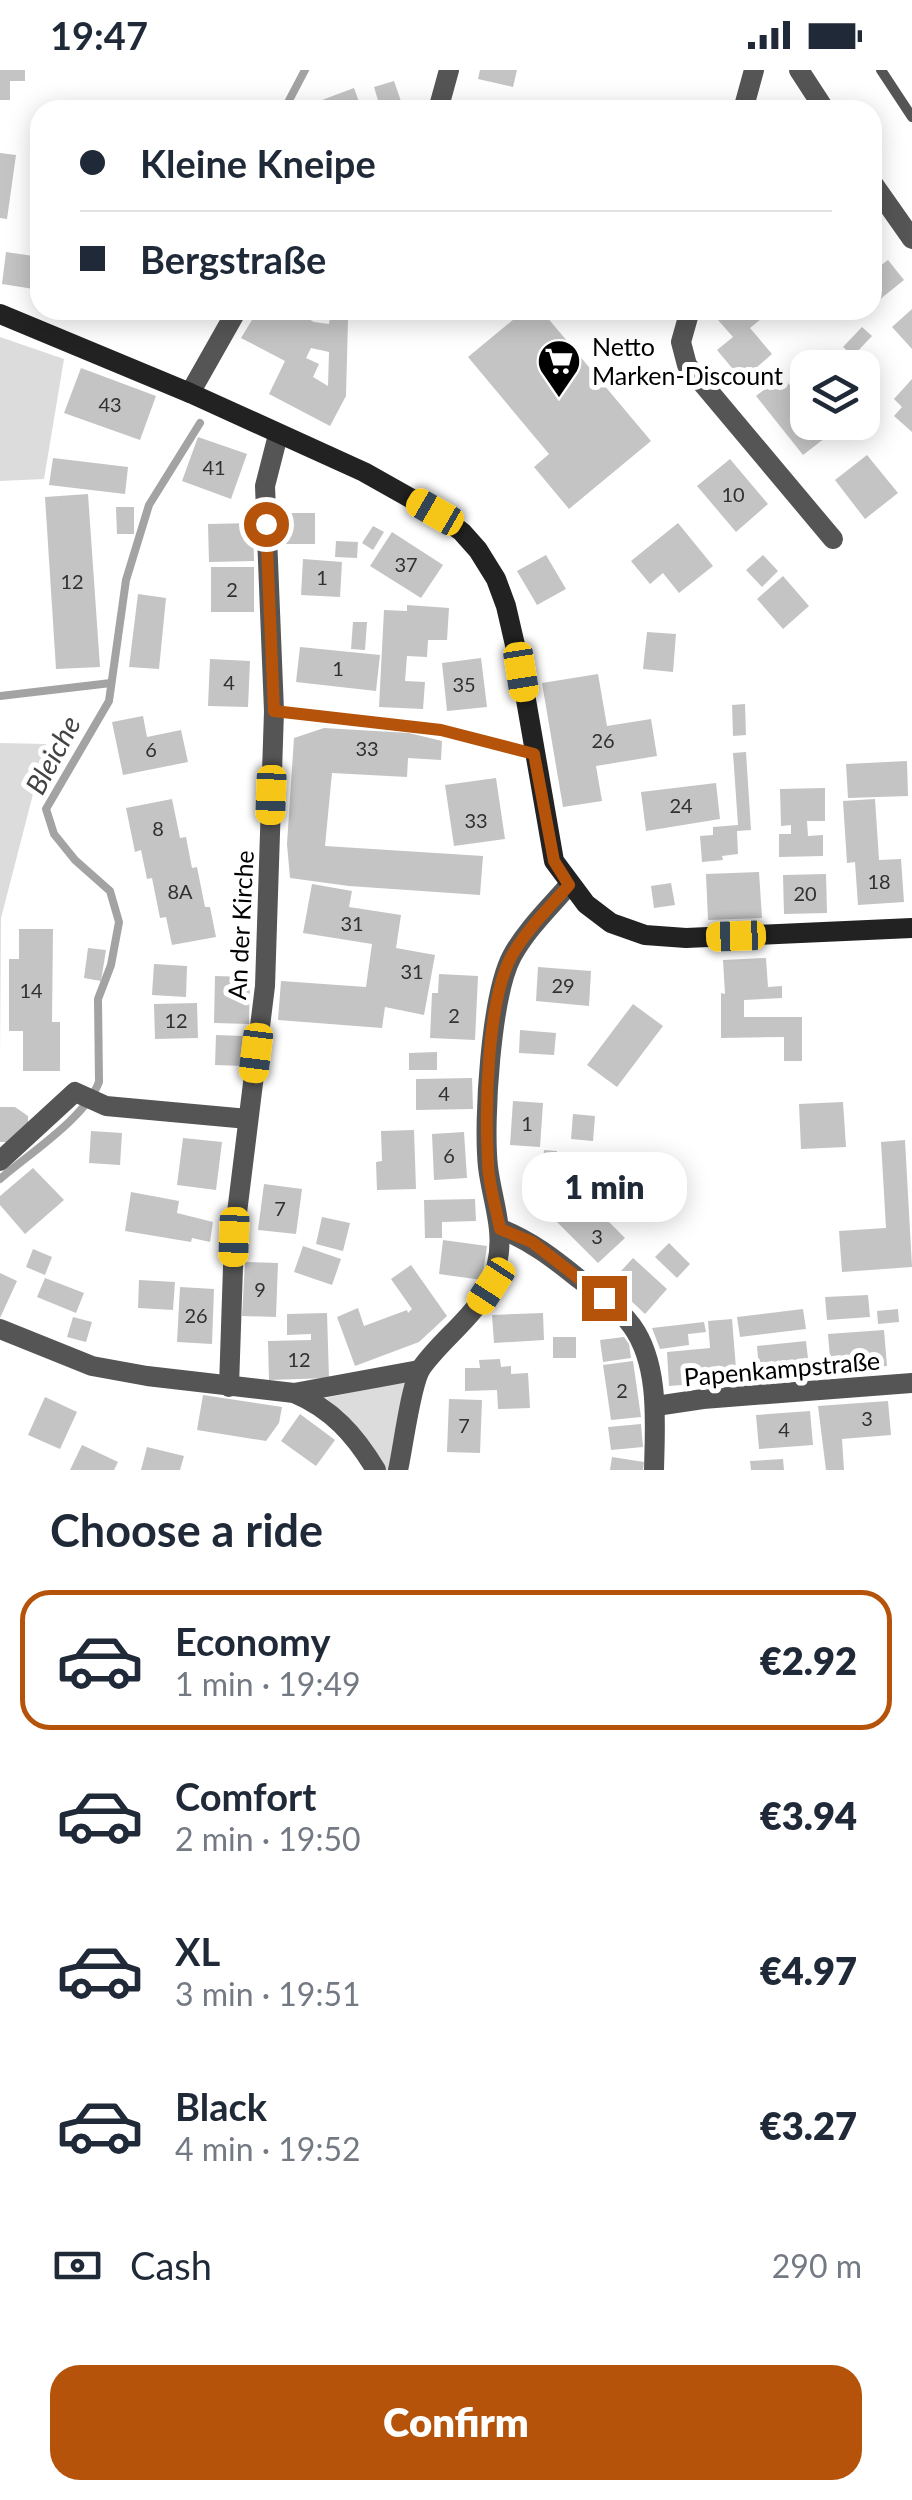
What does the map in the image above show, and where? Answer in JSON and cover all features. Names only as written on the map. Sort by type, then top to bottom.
[{"type":"main road","points":[[0,314],[190,393],[364,472],[435,512],[478,550],[496,578],[506,606],[551,850],[569,885],[610,924],[644,934],[686,938],[912,928]]},
{"type":"street","points":[[441,100],[449,70]]},
{"type":"street","points":[[746,100],[754,70]]},
{"type":"street","points":[[799,70],[818,100]]},
{"type":"street","points":[[882,196],[912,239]]},
{"type":"street","points":[[190,393],[232,320]]},
{"type":"street","points":[[687,320],[681,342],[687,365],[833,539]]},
{"type":"street","name":"An der Kirche","points":[[230,1387],[234,1237],[265,986],[274,711],[265,486],[278,436]]},
{"type":"street","points":[[398,1470],[419,1370],[473,1313],[491,1286],[498,1260],[500,1229],[488,1165],[491,1056],[499,990],[520,944],[569,885]]},
{"type":"street","points":[[0,1161],[75,1092],[106,1106],[248,1119]]},
{"type":"street","points":[[500,1229],[532,1242],[604,1298],[630,1324],[642,1344],[656,1406],[654,1470]]},
{"type":"street","points":[[0,1329],[92,1366],[230,1387],[294,1393],[419,1370]]},
{"type":"street","name":"Papenkampstraße","points":[[656,1406],[912,1383]]},
{"type":"street","points":[[294,1393],[314,1401],[340,1420],[376,1470]]},
{"type":"lane","points":[[881,70],[912,117]]},
{"type":"lane","points":[[274,711],[441,730],[534,754]]},
{"type":"shaded area","points":[[0,337],[64,359],[44,479],[0,481]]},
{"type":"shaded area","points":[[0,743],[46,744],[1,918],[0,1058]]},
{"type":"shaded area","points":[[410,1380],[391,1470],[382,1470],[362,1437],[326,1398]]},
{"type":"building","points":[[0,70],[25,70],[25,81],[10,81],[10,100],[0,100]]},
{"type":"building","points":[[480,70],[517,70],[513,87],[478,79]]},
{"type":"building","points":[[394,81],[401,100],[378,100],[374,87]]},
{"type":"building","points":[[354,88],[358,100],[322,100]]},
{"type":"building","points":[[0,153],[16,155],[7,219],[0,218]]},
{"type":"building","points":[[6,252],[30,256],[30,288],[2,284]]},
{"type":"building","points":[[888,260],[904,280],[882,298],[882,264]]},
{"type":"building","points":[[912,309],[912,349],[892,327]]},
{"type":"building","points":[[252,320],[310,320],[329,324],[330,320],[348,320],[346,396],[330,426],[269,394],[285,361],[241,338]],"holes":[[[311,348],[329,352],[328,386],[313,377],[319,364],[306,358]]]},
{"type":"building","name":"Netto Marken-Discount","points":[[513,320],[549,320],[651,441],[569,509],[534,467],[549,454],[468,357]]},
{"type":"building","points":[[718,320],[760,320],[750,328],[772,354],[742,380],[717,350],[733,337]]},
{"type":"building","points":[[862,327],[872,336],[859,350],[843,347]]},
{"type":"building","points":[[81,368],[156,396],[140,440],[64,413]]},
{"type":"building","points":[[782,376],[790,385],[790,439],[756,396]]},
{"type":"building","points":[[912,379],[912,432],[894,416],[902,407],[894,399]]},
{"type":"building","points":[[198,437],[247,454],[231,499],[182,481]]},
{"type":"building","points":[[791,440],[822,440],[803,455]]},
{"type":"building","points":[[867,455],[898,493],[865,519],[835,480]]},
{"type":"building","points":[[53,458],[128,467],[125,494],[49,485]]},
{"type":"building","points":[[730,459],[768,504],[736,532],[697,486]]},
{"type":"building","points":[[88,494],[100,667],[56,669],[45,497]]},
{"type":"building","points":[[116,507],[134,507],[134,534],[117,534]]},
{"type":"building","points":[[277,513],[315,513],[315,544],[277,544]]},
{"type":"building","points":[[253,523],[254,561],[209,562],[208,524]]},
{"type":"building","points":[[678,523],[713,566],[679,593],[663,573],[650,584],[631,561]]},
{"type":"building","points":[[373,526],[384,532],[373,550],[362,543]]},
{"type":"building","points":[[392,532],[443,565],[421,598],[370,566]]},
{"type":"building","points":[[336,541],[358,542],[357,558],[335,557]]},
{"type":"building","points":[[546,555],[566,589],[537,605],[517,571]]},
{"type":"building","points":[[763,555],[778,571],[762,587],[746,570]]},
{"type":"building","points":[[303,559],[342,562],[340,597],[301,595]]},
{"type":"building","points":[[211,567],[254,567],[254,612],[211,612]]},
{"type":"building","points":[[783,576],[809,606],[783,629],[757,599]]},
{"type":"building","points":[[138,594],[166,598],[159,669],[129,667]]},
{"type":"building","points":[[407,605],[449,608],[447,640],[428,640],[427,657],[407,656],[405,681],[425,682],[423,709],[379,707],[384,610],[407,611]]},
{"type":"building","points":[[353,622],[367,622],[365,650],[351,649]]},
{"type":"building","points":[[647,632],[676,634],[673,672],[643,669]]},
{"type":"building","points":[[300,647],[380,655],[376,691],[296,682]]},
{"type":"building","points":[[481,658],[487,707],[447,711],[442,663]]},
{"type":"building","points":[[210,659],[250,661],[248,707],[208,706]]},
{"type":"building","points":[[598,674],[607,726],[651,719],[657,756],[596,766],[602,801],[563,807],[542,683]]},
{"type":"building","points":[[745,704],[746,735],[733,736],[732,705]]},
{"type":"building","points":[[143,716],[147,737],[181,730],[188,762],[123,775],[112,722]]},
{"type":"building","points":[[324,728],[409,733],[442,741],[441,760],[408,758],[407,777],[332,773],[325,846],[483,856],[480,895],[290,878],[287,844],[294,738]]},
{"type":"building","points":[[746,752],[751,830],[737,831],[738,854],[702,862],[700,836],[713,835],[713,827],[738,825],[733,753]]},
{"type":"building","points":[[907,761],[908,796],[848,798],[846,764]]},
{"type":"building","points":[[496,778],[505,839],[454,846],[445,785]]},
{"type":"building","points":[[716,783],[720,819],[646,831],[641,792]]},
{"type":"building","points":[[825,788],[825,821],[807,821],[808,836],[823,835],[823,856],[779,857],[779,834],[791,834],[791,825],[781,826],[780,789]]},
{"type":"building","points":[[172,799],[180,838],[186,837],[192,868],[197,867],[216,937],[172,945],[166,917],[160,918],[152,878],[147,879],[141,850],[135,852],[126,808]]},
{"type":"building","points":[[875,799],[879,860],[901,859],[904,902],[858,905],[855,862],[847,863],[843,801]]},
{"type":"building","points":[[759,872],[762,918],[708,920],[706,874]]},
{"type":"building","points":[[826,874],[827,913],[784,914],[783,875]]},
{"type":"building","points":[[671,883],[675,905],[654,908],[651,886]]},
{"type":"building","points":[[312,884],[352,891],[349,907],[401,915],[396,948],[435,955],[424,1015],[385,1007],[382,1028],[278,1020],[281,981],[366,987],[372,944],[303,933]]},
{"type":"building","points":[[19,929],[53,929],[52,1022],[60,1022],[60,1071],[23,1071],[23,1031],[9,1031],[9,959],[19,959]]},
{"type":"building","points":[[88,948],[106,950],[101,981],[84,978]]},
{"type":"building","points":[[766,958],[768,987],[782,986],[782,998],[744,1000],[744,1017],[802,1017],[802,1061],[784,1061],[784,1037],[721,1038],[723,960]]},
{"type":"building","points":[[154,964],[187,966],[186,997],[152,995]]},
{"type":"building","points":[[538,967],[591,971],[589,1006],[536,1001]]},
{"type":"building","points":[[439,974],[478,976],[475,1040],[430,1038],[432,993],[438,993]]},
{"type":"building","points":[[215,976],[250,977],[249,1024],[214,1023]]},
{"type":"building","points":[[197,1003],[198,1038],[155,1039],[154,1004]]},
{"type":"building","points":[[633,1004],[663,1026],[617,1087],[587,1065]]},
{"type":"building","points":[[520,1030],[556,1033],[554,1055],[519,1053]]},
{"type":"building","points":[[216,1035],[244,1036],[243,1066],[215,1065]]},
{"type":"building","points":[[437,1052],[437,1070],[409,1070],[409,1053]]},
{"type":"building","points":[[472,1078],[473,1109],[416,1110],[416,1079]]},
{"type":"building","points":[[513,1101],[543,1103],[540,1147],[510,1145]]},
{"type":"building","points":[[843,1102],[846,1147],[801,1149],[799,1104]]},
{"type":"building","points":[[0,1107],[15,1107],[28,1116],[28,1133],[15,1142],[0,1142]]},
{"type":"building","points":[[573,1114],[595,1116],[593,1141],[571,1139]]},
{"type":"building","points":[[414,1130],[416,1189],[377,1190],[376,1162],[382,1161],[381,1131]]},
{"type":"building","points":[[91,1131],[122,1133],[120,1165],[89,1163]]},
{"type":"building","points":[[464,1132],[467,1178],[434,1180],[432,1134]]},
{"type":"building","points":[[183,1138],[222,1142],[216,1190],[177,1185]]},
{"type":"building","points":[[905,1140],[912,1267],[842,1272],[839,1231],[886,1228],[881,1142]]},
{"type":"building","points":[[544,1150],[557,1151],[555,1180],[547,1179],[546,1192],[534,1191],[535,1179],[541,1179]]},
{"type":"building","points":[[33,1168],[64,1200],[25,1234],[0,1205],[0,1196]]},
{"type":"building","points":[[612,1180],[637,1206],[623,1220],[596,1195]]},
{"type":"building","points":[[264,1184],[302,1189],[296,1234],[258,1230]]},
{"type":"building","points":[[131,1192],[179,1201],[177,1213],[213,1222],[210,1242],[125,1231]]},
{"type":"building","points":[[582,1195],[625,1238],[598,1263],[556,1221]]},
{"type":"building","points":[[475,1199],[476,1221],[442,1222],[442,1238],[425,1238],[424,1200]]},
{"type":"building","points":[[322,1217],[350,1223],[343,1251],[316,1244]]},
{"type":"building","points":[[443,1240],[487,1246],[482,1280],[439,1274]]},
{"type":"building","points":[[669,1243],[690,1264],[677,1278],[655,1257]]},
{"type":"building","points":[[303,1246],[341,1259],[332,1285],[294,1272]]},
{"type":"building","points":[[33,1249],[52,1257],[45,1275],[26,1267]]},
{"type":"building","points":[[633,1258],[667,1289],[645,1314],[611,1282]]},
{"type":"building","points":[[245,1262],[278,1263],[276,1317],[242,1316]]},
{"type":"building","points":[[411,1265],[447,1316],[419,1342],[355,1366],[337,1317],[358,1308],[364,1326],[407,1310],[408,1313],[412,1309],[391,1279]]},
{"type":"building","points":[[0,1273],[17,1281],[0,1318]]},
{"type":"building","points":[[45,1278],[84,1293],[76,1313],[37,1297]]},
{"type":"building","points":[[139,1280],[175,1282],[173,1310],[138,1308]]},
{"type":"building","points":[[180,1287],[214,1289],[212,1344],[177,1342]]},
{"type":"building","points":[[868,1295],[870,1317],[827,1320],[825,1297]]},
{"type":"building","points":[[803,1309],[806,1329],[740,1337],[737,1317]]},
{"type":"building","points":[[898,1309],[899,1322],[878,1324],[877,1311]]},
{"type":"building","points":[[327,1313],[329,1378],[269,1380],[268,1341],[311,1340],[311,1334],[287,1335],[287,1314]]},
{"type":"building","points":[[543,1313],[544,1340],[494,1343],[492,1315]]},
{"type":"building","points":[[73,1317],[92,1322],[86,1342],[67,1337]]},
{"type":"building","points":[[732,1319],[737,1381],[669,1386],[667,1352],[710,1348],[708,1321]]},
{"type":"building","points":[[704,1322],[706,1332],[688,1334],[689,1345],[660,1349],[652,1328]]},
{"type":"building","points":[[884,1330],[887,1366],[831,1371],[828,1334]]},
{"type":"building","points":[[553,1337],[576,1337],[576,1358],[553,1358]]},
{"type":"building","points":[[624,1337],[631,1358],[603,1362],[600,1340]]},
{"type":"building","points":[[806,1341],[810,1376],[760,1381],[757,1346]]},
{"type":"building","points":[[500,1359],[501,1367],[511,1366],[511,1374],[528,1373],[530,1408],[498,1409],[497,1390],[465,1391],[465,1368],[480,1368],[479,1360]]},
{"type":"building","points":[[633,1361],[641,1417],[611,1420],[603,1365]]},
{"type":"building","points":[[203,1395],[282,1407],[279,1423],[266,1441],[197,1430]]},
{"type":"building","points":[[45,1397],[77,1412],[60,1449],[28,1435]]},
{"type":"building","points":[[449,1399],[482,1400],[480,1453],[447,1452]]},
{"type":"building","points":[[888,1401],[891,1435],[842,1439],[844,1470],[826,1470],[818,1406]]},
{"type":"building","points":[[810,1411],[813,1445],[759,1449],[756,1415]]},
{"type":"building","points":[[300,1414],[335,1440],[316,1466],[281,1441]]},
{"type":"building","points":[[641,1424],[643,1447],[611,1450],[608,1427]]},
{"type":"building","points":[[82,1445],[118,1462],[114,1470],[70,1470]]},
{"type":"building","points":[[147,1447],[184,1456],[180,1470],[141,1470]]},
{"type":"building","points":[[612,1457],[644,1462],[643,1470],[610,1470]]},
{"type":"building","points":[[783,1459],[784,1470],[751,1470],[750,1461]]},
{"type":"waterway","name":"Bleiche","points":[[289,100],[305,70]]},
{"type":"waterway","name":"Bleiche","points":[[0,1179],[69,1122],[99,1082],[98,999],[111,965],[119,922],[110,891],[75,860],[54,834],[46,809],[109,701],[126,580],[149,505],[200,423]]},
{"type":"waterway","points":[[0,696],[111,683]]},
{"type":"place","name":"Netto Marken-Discount","points":[[559,399]]},
{"type":"route","points":[[266,524],[274,711],[441,730],[534,754],[548,840],[554,861],[569,885],[529,930],[511,958],[499,990],[491,1056],[488,1165],[500,1229],[532,1242],[604,1298]]}]
